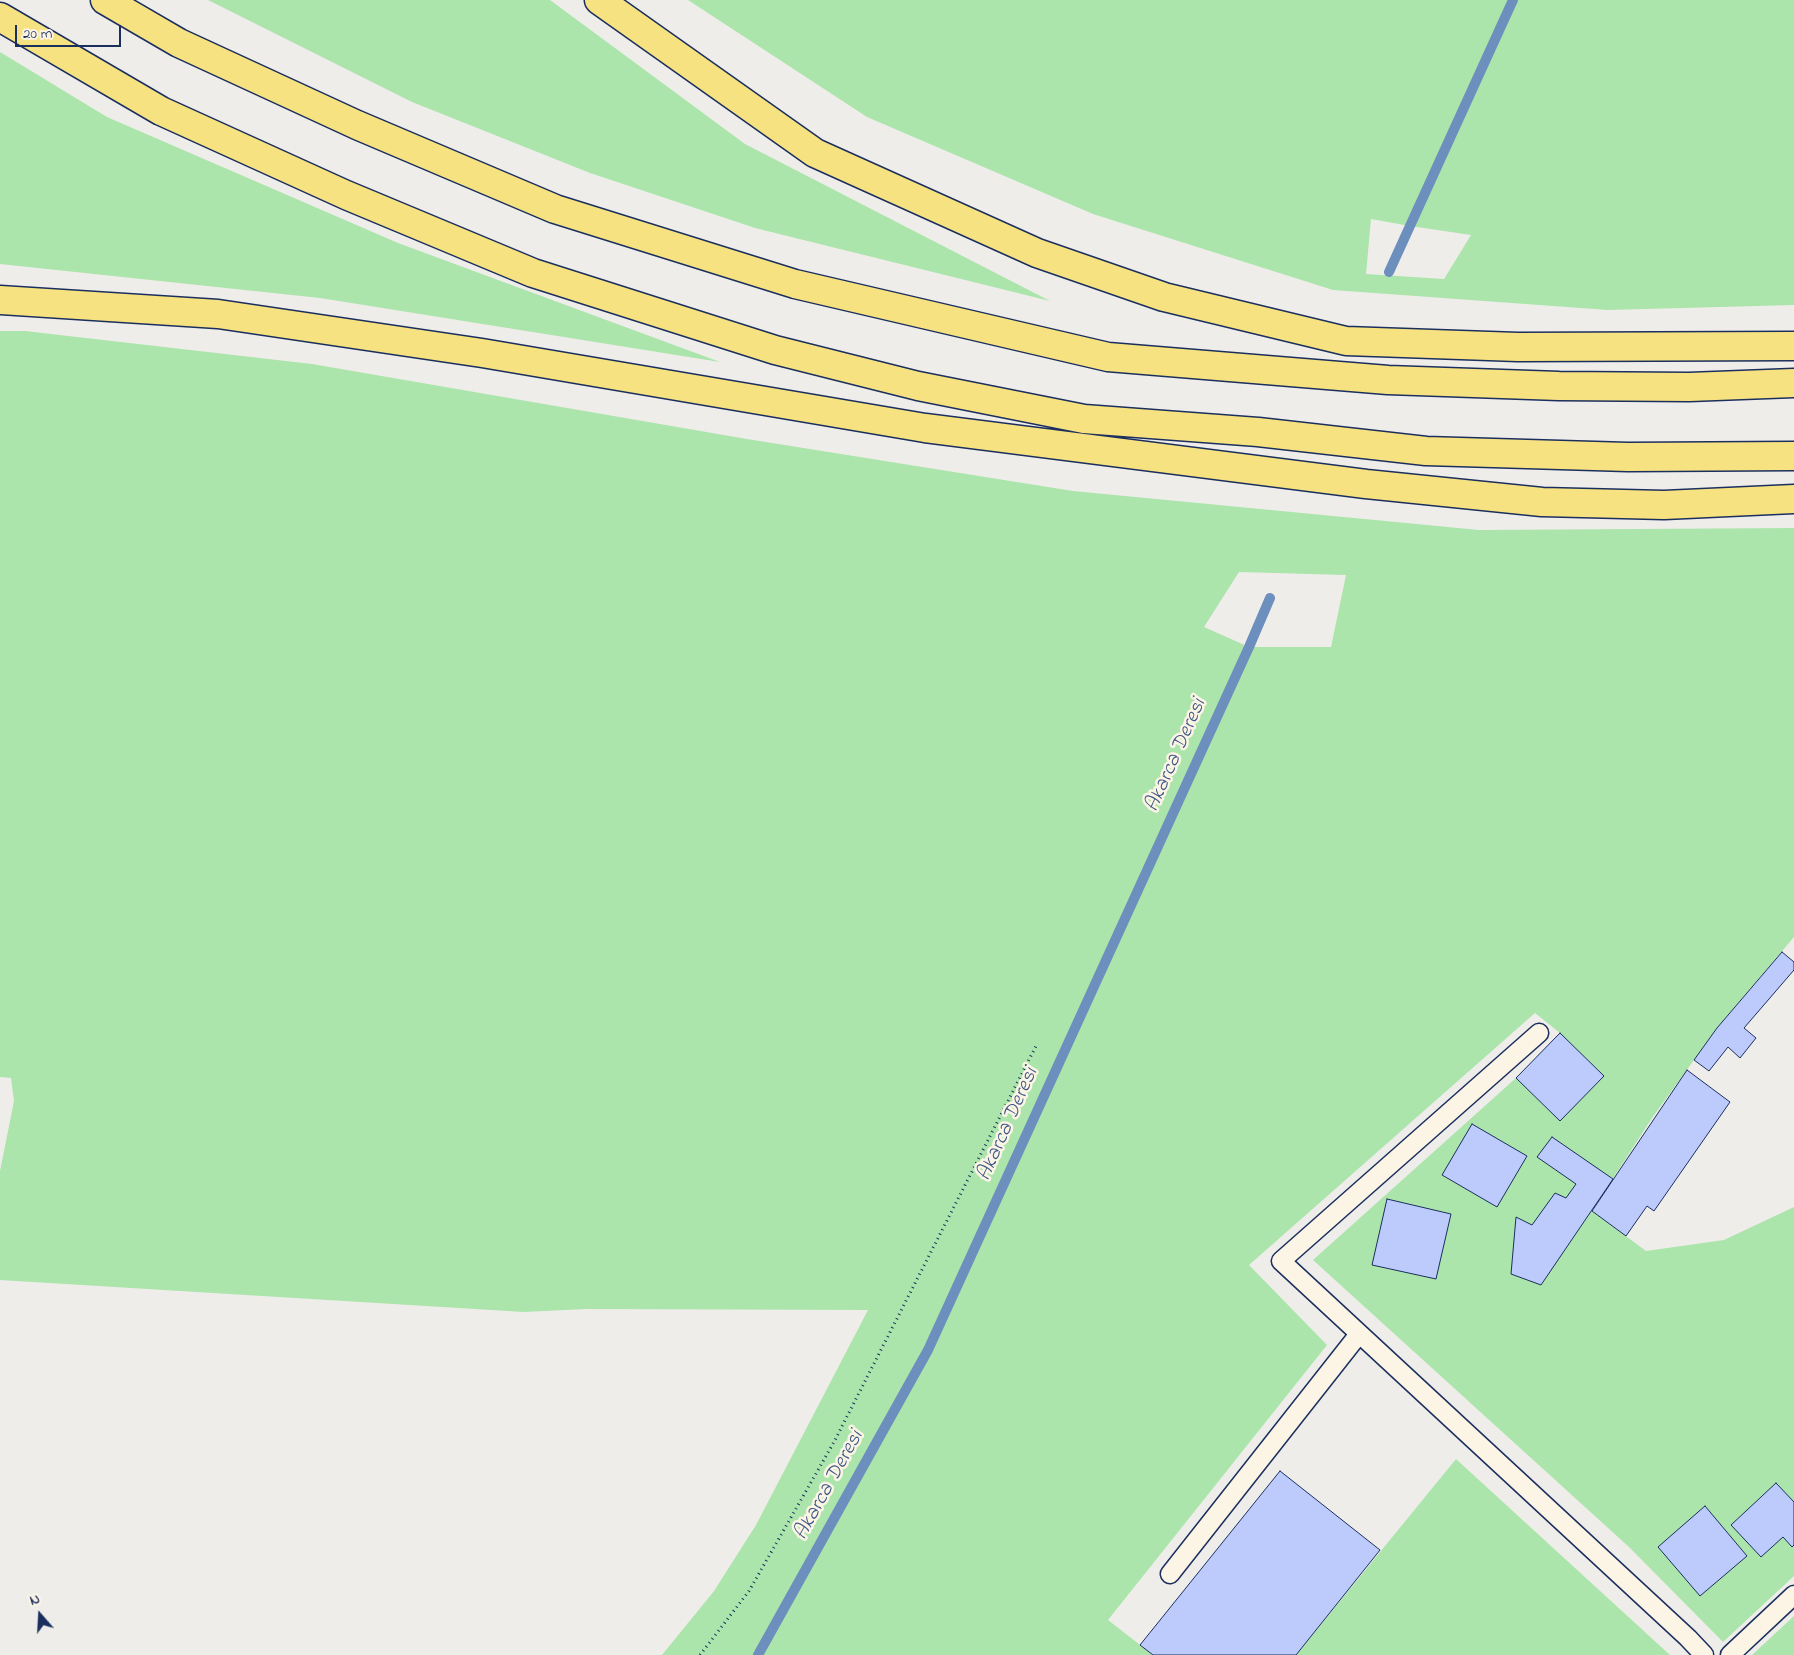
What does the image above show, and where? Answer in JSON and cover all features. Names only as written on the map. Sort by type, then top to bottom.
[{"type":"highway","points":[[105,0],[179,43],[357,125],[555,209],[795,284],[1098,354],[1388,380],[1559,386],[1689,387],[1794,383]]},
{"type":"highway","points":[[599,0],[816,153],[1037,253],[1164,297],[1346,341],[1518,347],[1794,346]]},
{"type":"highway","points":[[0,17],[161,111],[346,195],[533,273],[775,350],[918,386],[1084,419],[1258,432],[1426,451],[1628,457],[1794,456]]},
{"type":"highway","points":[[0,300],[218,314],[482,353],[925,428],[1366,484],[1542,502],[1664,505],[1794,499]]},
{"type":"lane","points":[[1539,1033],[1281,1261],[1681,1631],[1704,1655]]},
{"type":"lane","points":[[1170,1574],[1359,1334]]},
{"type":"lane","points":[[1730,1655],[1794,1595]]},
{"type":"path","points":[[700,1655],[749,1591],[834,1442],[1036,1046]]},
{"type":"green space","points":[[208,0],[550,0],[745,144],[1050,301],[755,228],[590,173],[412,102]]},
{"type":"green space","points":[[688,0],[1794,0],[1794,305],[1608,310],[1333,290],[1093,214],[867,117]],"holes":[[[1371,219],[1471,235],[1444,279],[1366,274]]]},
{"type":"green space","points":[[0,52],[107,117],[398,243],[720,362],[320,298],[0,264]]},
{"type":"green space","points":[[0,331],[25,331],[312,364],[747,439],[1073,491],[1479,530],[1794,528],[1794,937],[1717,1028],[1652,1118],[1592,1211],[1646,1251],[1724,1240],[1794,1207],[1794,1576],[1723,1642],[1629,1547],[1313,1260],[1516,1078],[1560,1033],[1535,1013],[1249,1265],[1327,1345],[1108,1620],[1153,1655],[662,1655],[714,1591],[756,1525],[868,1310],[586,1309],[524,1312],[0,1280],[0,1171],[14,1101],[11,1078],[0,1077]],"holes":[[[1239,572],[1346,575],[1331,647],[1249,647],[1204,627]]]},
{"type":"green space","points":[[1456,1459],[1670,1655],[1296,1655]]},
{"type":"green space","points":[[1794,1616],[1794,1655],[1752,1655]]},
{"type":"building","points":[[1782,952],[1794,962],[1794,970],[1744,1028],[1756,1038],[1740,1058],[1728,1047],[1709,1071],[1694,1060],[1717,1028]]},
{"type":"building","points":[[1560,1033],[1604,1076],[1560,1121],[1516,1078]]},
{"type":"building","points":[[1687,1070],[1730,1102],[1654,1211],[1647,1206],[1626,1236],[1592,1211]]},
{"type":"building","points":[[1472,1124],[1527,1156],[1497,1207],[1442,1175]]},
{"type":"building","points":[[1552,1137],[1613,1179],[1541,1285],[1511,1274],[1516,1217],[1532,1225],[1555,1193],[1566,1198],[1576,1184],[1537,1157]]},
{"type":"building","points":[[1387,1199],[1451,1214],[1436,1279],[1372,1265]]},
{"type":"building","points":[[1280,1471],[1380,1550],[1296,1655],[1153,1655],[1140,1645]]},
{"type":"building","points":[[1776,1483],[1794,1502],[1794,1545],[1792,1547],[1783,1537],[1761,1557],[1731,1525]]},
{"type":"building","points":[[1705,1506],[1747,1556],[1700,1596],[1658,1547]]},
{"type":"waterway","points":[[1389,272],[1513,0]]},
{"type":"waterway","name":"Akarca Deresi","points":[[758,1655],[928,1350],[1270,598]]}]
